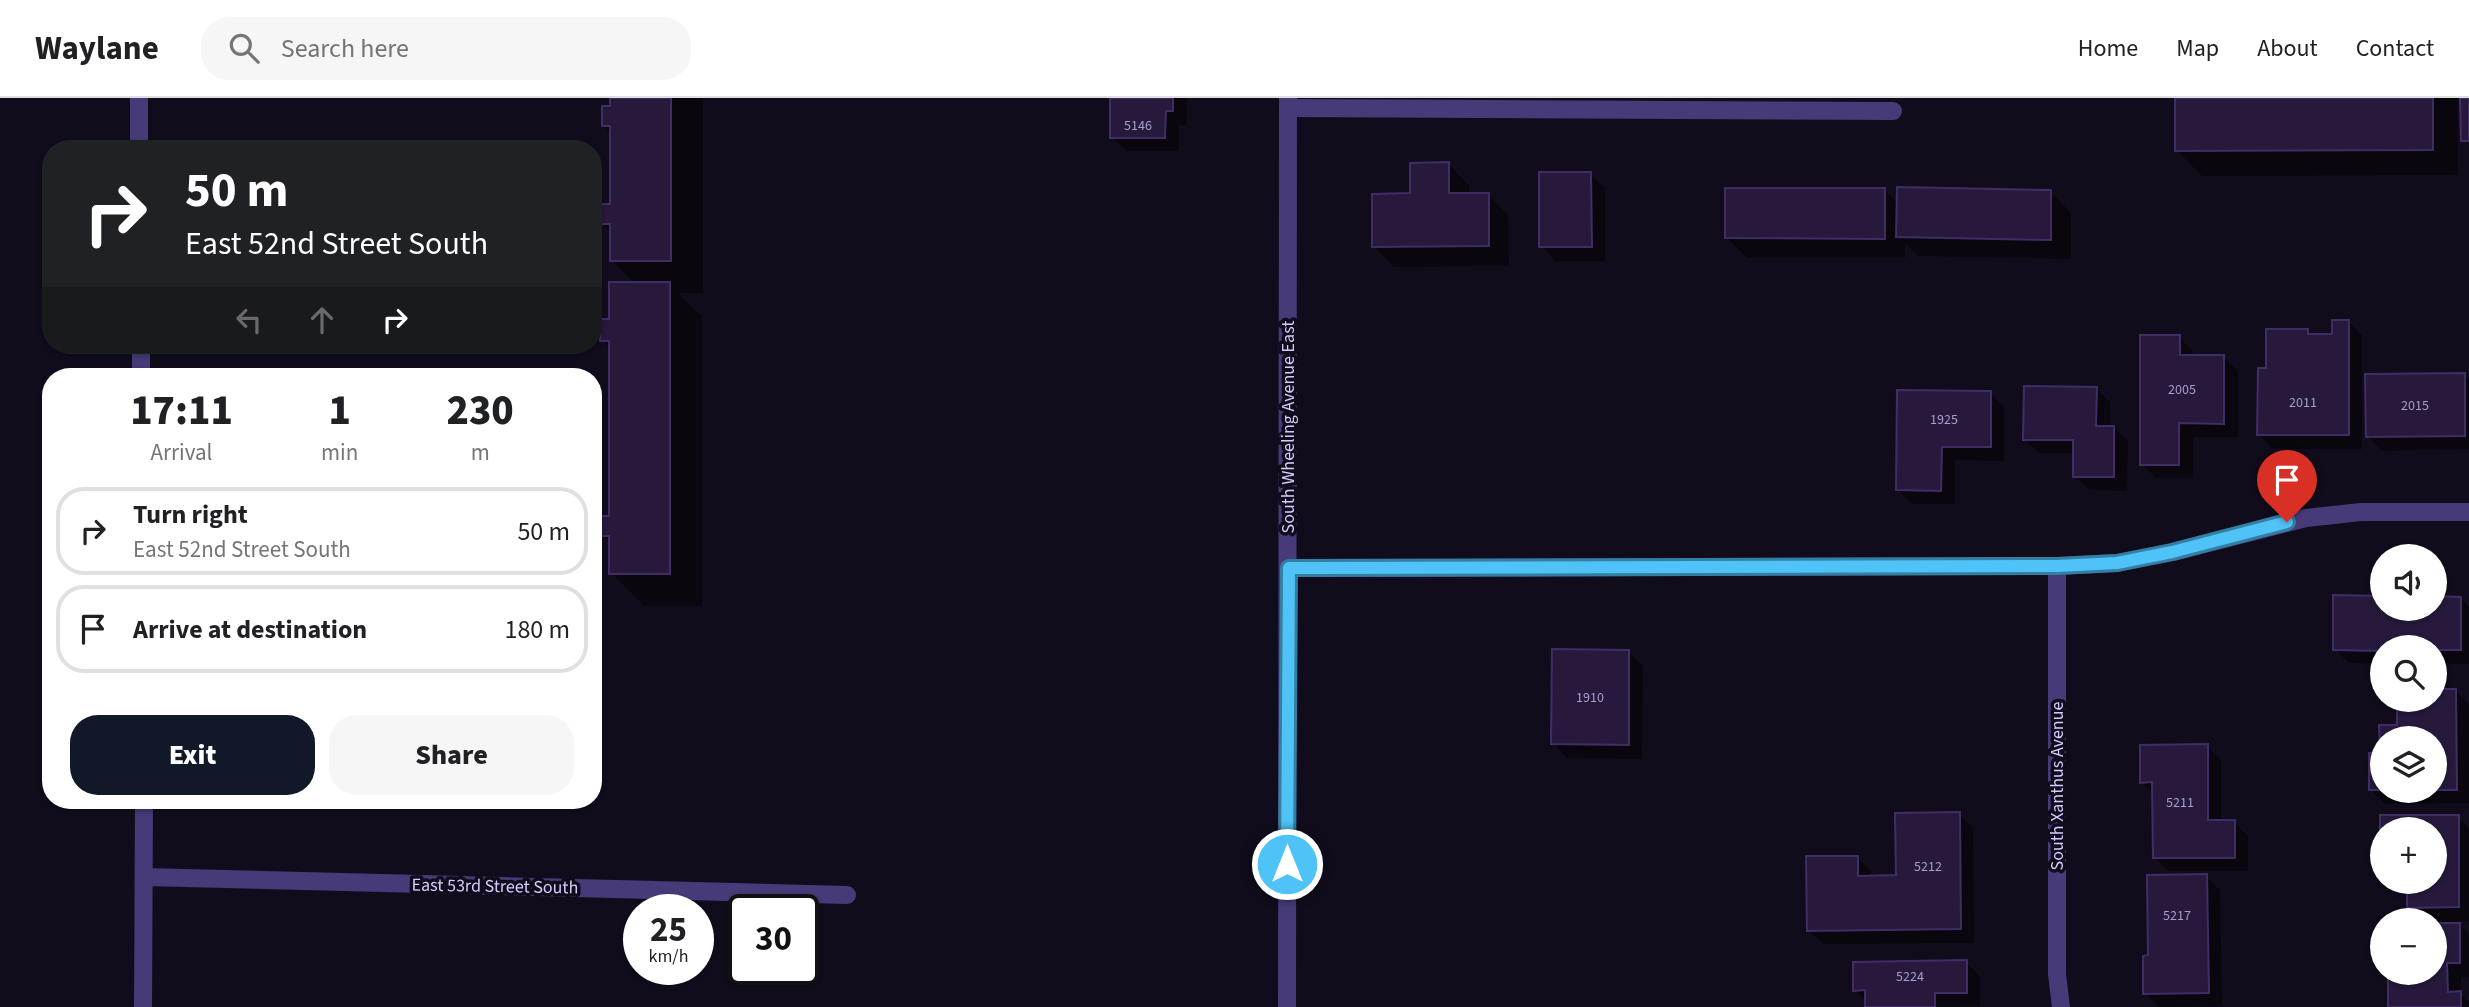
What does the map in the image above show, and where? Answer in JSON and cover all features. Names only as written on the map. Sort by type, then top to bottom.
[{"type":"street","points":[[139,98],[139,140]]},
{"type":"street","points":[[1288,103],[1893,111]]},
{"type":"street","name":"South Wheeling Avenue East","points":[[1287,1007],[1288,103]]},
{"type":"street","points":[[1289,568],[2057,566],[2117,563],[2172,552],[2306,517],[2361,512],[2469,512]]},
{"type":"street","name":"South Xanthus Avenue","points":[[2057,566],[2057,974],[2061,1007]]},
{"type":"street","points":[[143,1007],[144,809]]},
{"type":"street","name":"East 53rd Street South","points":[[145,877],[846,895]]},
{"type":"building","points":[[610,98],[671,98],[671,261],[610,261],[610,224],[602,224],[602,204],[610,204],[610,126],[602,126],[602,106],[610,106]]},
{"type":"building","points":[[1110,98],[1173,98],[1173,111],[1166,111],[1165,138],[1110,138]]},
{"type":"building","points":[[2175,98],[2433,98],[2433,150],[2175,151]]},
{"type":"building","points":[[2460,98],[2469,98],[2469,141],[2461,141]]},
{"type":"building","points":[[1449,162],[1449,193],[1489,193],[1489,246],[1372,247],[1372,194],[1410,193],[1410,163]]},
{"type":"building","points":[[1539,172],[1591,172],[1592,247],[1539,247]]},
{"type":"building","points":[[1897,187],[2051,190],[2051,240],[1896,237]]},
{"type":"building","points":[[1725,188],[1885,188],[1885,239],[1725,238]]},
{"type":"building","points":[[609,282],[670,282],[670,574],[609,574],[609,536],[602,536],[602,516],[609,516],[609,341],[602,341],[602,319],[609,319]]},
{"type":"building","points":[[2332,320],[2349,320],[2349,435],[2257,435],[2258,368],[2266,368],[2266,329],[2308,329],[2308,334],[2332,334]]},
{"type":"building","points":[[2140,335],[2180,335],[2180,355],[2224,355],[2224,424],[2179,423],[2179,465],[2140,465]]},
{"type":"building","points":[[2465,373],[2465,436],[2366,437],[2365,374]]},
{"type":"building","points":[[2024,386],[2097,387],[2096,426],[2114,426],[2114,477],[2073,477],[2073,440],[2023,440]]},
{"type":"building","points":[[1897,390],[1991,391],[1991,447],[1942,447],[1941,491],[1896,490]]},
{"type":"building","points":[[2333,595],[2370,596],[2370,621],[2447,621],[2447,596],[2461,597],[2461,650],[2447,650],[2447,635],[2370,635],[2370,651],[2333,650]]},
{"type":"building","points":[[1552,649],[1629,650],[1629,745],[1551,744]]},
{"type":"building","points":[[2447,689],[2456,689],[2457,790],[2447,790],[2447,726],[2379,725],[2397,725],[2397,712],[2447,712]]},
{"type":"building","points":[[2208,744],[2208,820],[2235,820],[2235,858],[2153,858],[2152,782],[2140,783],[2140,745]]},
{"type":"building","points":[[2370,753],[2370,790],[2369,790]]},
{"type":"building","points":[[1960,812],[1961,929],[1807,931],[1806,856],[1858,856],[1858,876],[1896,875],[1895,813]]},
{"type":"building","points":[[2459,815],[2459,907],[2407,908],[2407,894],[2447,894],[2447,817],[2380,817]]},
{"type":"building","points":[[2207,874],[2209,993],[2143,994],[2143,956],[2148,955],[2147,875]]},
{"type":"building","points":[[2447,923],[2460,923],[2460,963],[2447,963]]},
{"type":"building","points":[[1967,960],[1967,993],[1935,993],[1935,1007],[1865,1007],[1865,990],[1853,991],[1853,962]]},
{"type":"building","points":[[2447,963],[2448,992],[2461,991],[2461,1007],[2388,1007],[2388,985],[2447,985]]},
{"type":"route","points":[[1287,864],[1289,568],[2057,566],[2117,563],[2172,552],[2287,522]]}]
